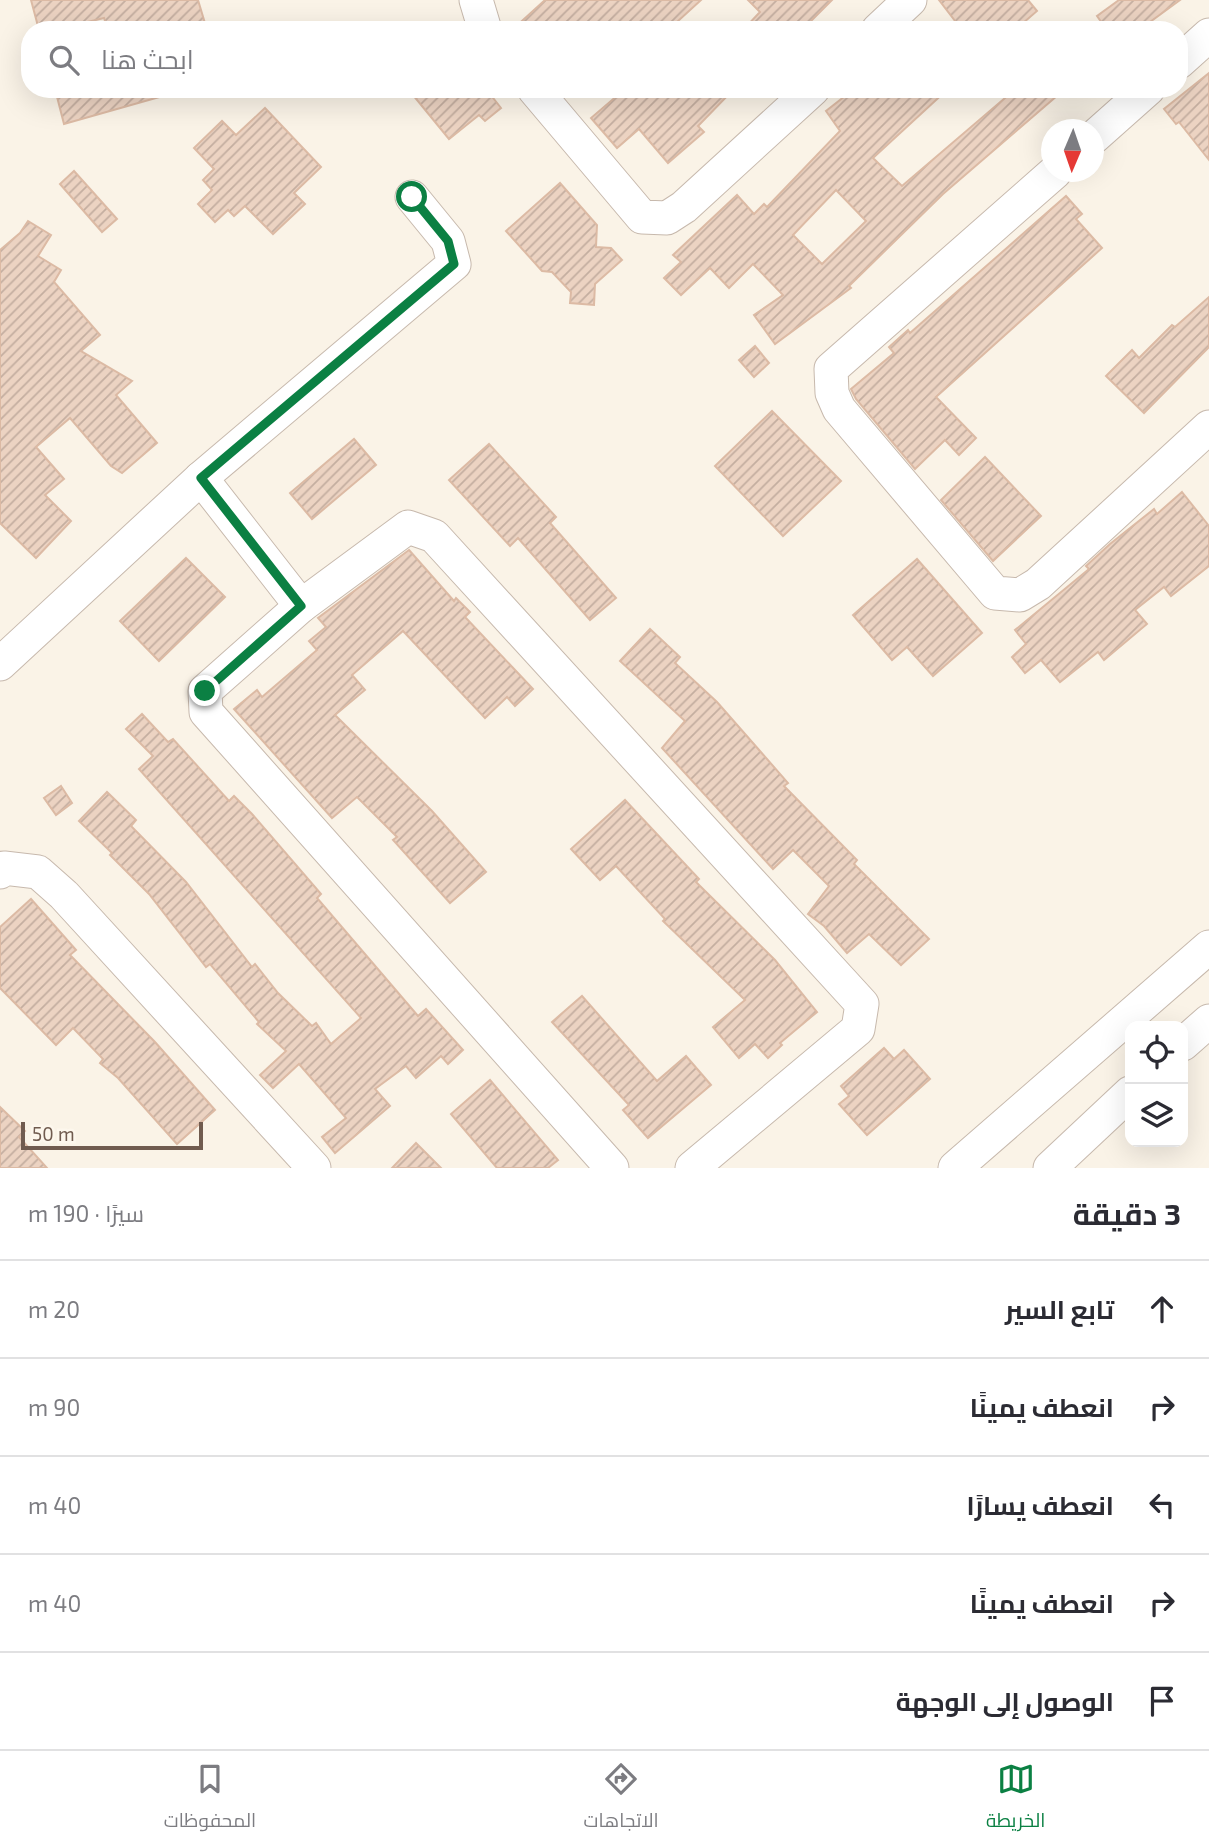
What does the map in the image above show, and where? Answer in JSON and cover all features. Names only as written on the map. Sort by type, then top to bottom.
[{"type":"street","points":[[476,0],[482,21]]},
{"type":"street","points":[[888,21],[910,0]]},
{"type":"street","points":[[1188,54],[1209,35]]},
{"type":"street","points":[[542,98],[642,217],[667,218],[684,207],[803,98]]},
{"type":"street","points":[[1104,128],[1138,98]]},
{"type":"street","points":[[1044,182],[831,369],[832,393],[839,409],[995,593],[1020,595],[1038,584],[1209,427]]},
{"type":"street","points":[[0,664],[201,478],[454,264],[448,241],[412,197]]},
{"type":"street","points":[[201,478],[301,606]]},
{"type":"street","points":[[612,1168],[206,712],[205,691],[301,606],[408,527],[434,536],[862,1004],[858,1029],[692,1168]]},
{"type":"street","points":[[0,872],[4,868],[38,872],[64,895],[314,1168]]},
{"type":"street","points":[[955,1168],[1209,947]]},
{"type":"street","points":[[1188,1040],[1209,1021]]},
{"type":"street","points":[[1050,1168],[1125,1098]]},
{"type":"building","points":[[31,0],[198,0],[204,21],[105,21],[104,18],[92,21],[37,21]]},
{"type":"building","points":[[545,0],[701,0],[678,21],[522,21]]},
{"type":"building","points":[[748,0],[832,0],[811,21],[752,21],[760,12]]},
{"type":"building","points":[[939,0],[1028,0],[1037,11],[1025,21],[955,21]]},
{"type":"building","points":[[1119,0],[1180,0],[1151,21],[1101,21],[1097,16]]},
{"type":"building","points":[[1209,73],[1209,160],[1179,122],[1176,124],[1164,109],[1178,98],[1188,98],[1188,90]]},
{"type":"building","points":[[57,98],[156,98],[64,124]]},
{"type":"building","points":[[415,98],[493,98],[501,108],[485,121],[479,115],[449,139]]},
{"type":"building","points":[[614,98],[725,98],[698,126],[704,132],[668,163],[639,129],[617,148],[591,118]]},
{"type":"building","points":[[843,98],[938,98],[873,158],[902,186],[1005,98],[1055,98],[943,194],[849,286],[851,288],[775,344],[754,315],[783,295],[753,264],[729,288],[710,268],[681,295],[664,278],[681,262],[673,255],[737,195],[754,214],[764,204],[767,207],[840,131],[826,111]],"holes":[[[836,190],[866,221],[822,264],[793,235]]]},
{"type":"building","points":[[265,108],[321,167],[294,193],[305,204],[273,234],[245,206],[234,216],[228,210],[215,222],[198,204],[212,190],[203,180],[214,169],[194,148],[222,121],[236,135]]},
{"type":"building","points":[[74,171],[117,219],[102,232],[60,184]]},
{"type":"building","points":[[560,183],[597,225],[596,247],[611,248],[622,260],[595,284],[594,305],[570,303],[571,292],[552,272],[542,271],[506,231]]},
{"type":"building","points":[[1066,196],[1082,214],[1076,219],[1102,248],[936,397],[976,438],[959,455],[945,440],[915,469],[856,399],[851,389],[894,353],[889,347],[908,330],[910,333]]},
{"type":"building","points":[[28,221],[51,235],[38,256],[61,270],[54,282],[100,335],[81,351],[132,381],[116,395],[157,443],[122,473],[111,466],[70,418],[36,447],[64,479],[45,495],[71,521],[36,558],[0,523],[0,250],[20,233]]},
{"type":"building","points":[[1209,297],[1209,347],[1144,413],[1106,376],[1132,350],[1139,358],[1172,325],[1175,327]]},
{"type":"building","points":[[755,346],[769,363],[754,377],[739,360]]},
{"type":"building","points":[[772,411],[841,481],[783,536],[715,466]]},
{"type":"building","points":[[354,439],[376,465],[312,519],[290,493]]},
{"type":"building","points":[[489,444],[556,517],[550,523],[616,598],[590,620],[518,538],[510,546],[449,480]]},
{"type":"building","points":[[985,457],[1041,516],[993,561],[941,500]]},
{"type":"building","points":[[1182,492],[1209,526],[1209,566],[1171,596],[1164,587],[1135,610],[1147,624],[1104,660],[1098,652],[1060,682],[1041,660],[1025,673],[1012,657],[1026,644],[1015,630],[1089,569],[1086,566],[1110,544],[1154,509],[1157,514]]},
{"type":"building","points":[[409,550],[454,601],[456,598],[470,612],[465,617],[533,689],[515,706],[507,697],[485,718],[403,631],[352,675],[365,690],[335,715],[432,811],[486,872],[450,903],[393,840],[397,837],[357,797],[332,818],[234,709],[257,690],[262,697],[317,650],[309,641],[326,627],[318,618]]},
{"type":"building","points":[[186,558],[225,597],[159,661],[120,621]]},
{"type":"building","points":[[917,559],[982,633],[933,676],[907,647],[892,660],[853,615]]},
{"type":"building","points":[[650,629],[680,657],[675,663],[717,702],[788,783],[784,786],[857,860],[854,864],[929,939],[901,965],[869,934],[847,953],[824,926],[808,914],[829,886],[793,850],[773,869],[662,748],[685,721],[620,661]]},
{"type":"building","points":[[142,714],[168,742],[173,739],[229,801],[234,796],[252,814],[321,894],[317,898],[418,1016],[426,1009],[463,1050],[448,1064],[441,1056],[416,1078],[406,1066],[375,1089],[390,1106],[335,1153],[322,1137],[346,1118],[299,1064],[273,1088],[260,1075],[286,1051],[257,1024],[259,1022],[210,964],[206,967],[149,894],[79,821],[107,792],[136,820],[131,826],[186,882],[252,967],[255,964],[278,993],[312,1026],[316,1023],[331,1044],[361,1018],[139,769],[153,756],[126,729]]},
{"type":"building","points":[[61,786],[72,803],[56,815],[44,798]]},
{"type":"building","points":[[625,800],[699,879],[696,882],[775,960],[817,1012],[780,1043],[782,1045],[768,1058],[755,1044],[739,1058],[713,1027],[745,1000],[663,921],[665,919],[616,866],[600,880],[571,849]]},
{"type":"building","points":[[31,899],[76,950],[70,955],[155,1042],[215,1110],[177,1144],[118,1078],[100,1063],[103,1059],[73,1028],[56,1045],[0,988],[0,927]]},
{"type":"building","points":[[582,996],[657,1081],[686,1056],[711,1085],[648,1138],[623,1110],[629,1105],[552,1022]]},
{"type":"building","points":[[884,1048],[894,1059],[904,1050],[930,1079],[867,1135],[839,1104],[849,1096],[841,1086]]},
{"type":"building","points":[[490,1080],[558,1160],[548,1168],[497,1168],[451,1114]]},
{"type":"building","points":[[0,1107],[25,1131],[19,1137],[47,1168],[0,1168]]},
{"type":"building","points":[[416,1143],[441,1168],[392,1168]]},
{"type":"route","points":[[205,691],[301,606],[201,478],[454,264],[448,241],[412,197]]}]
